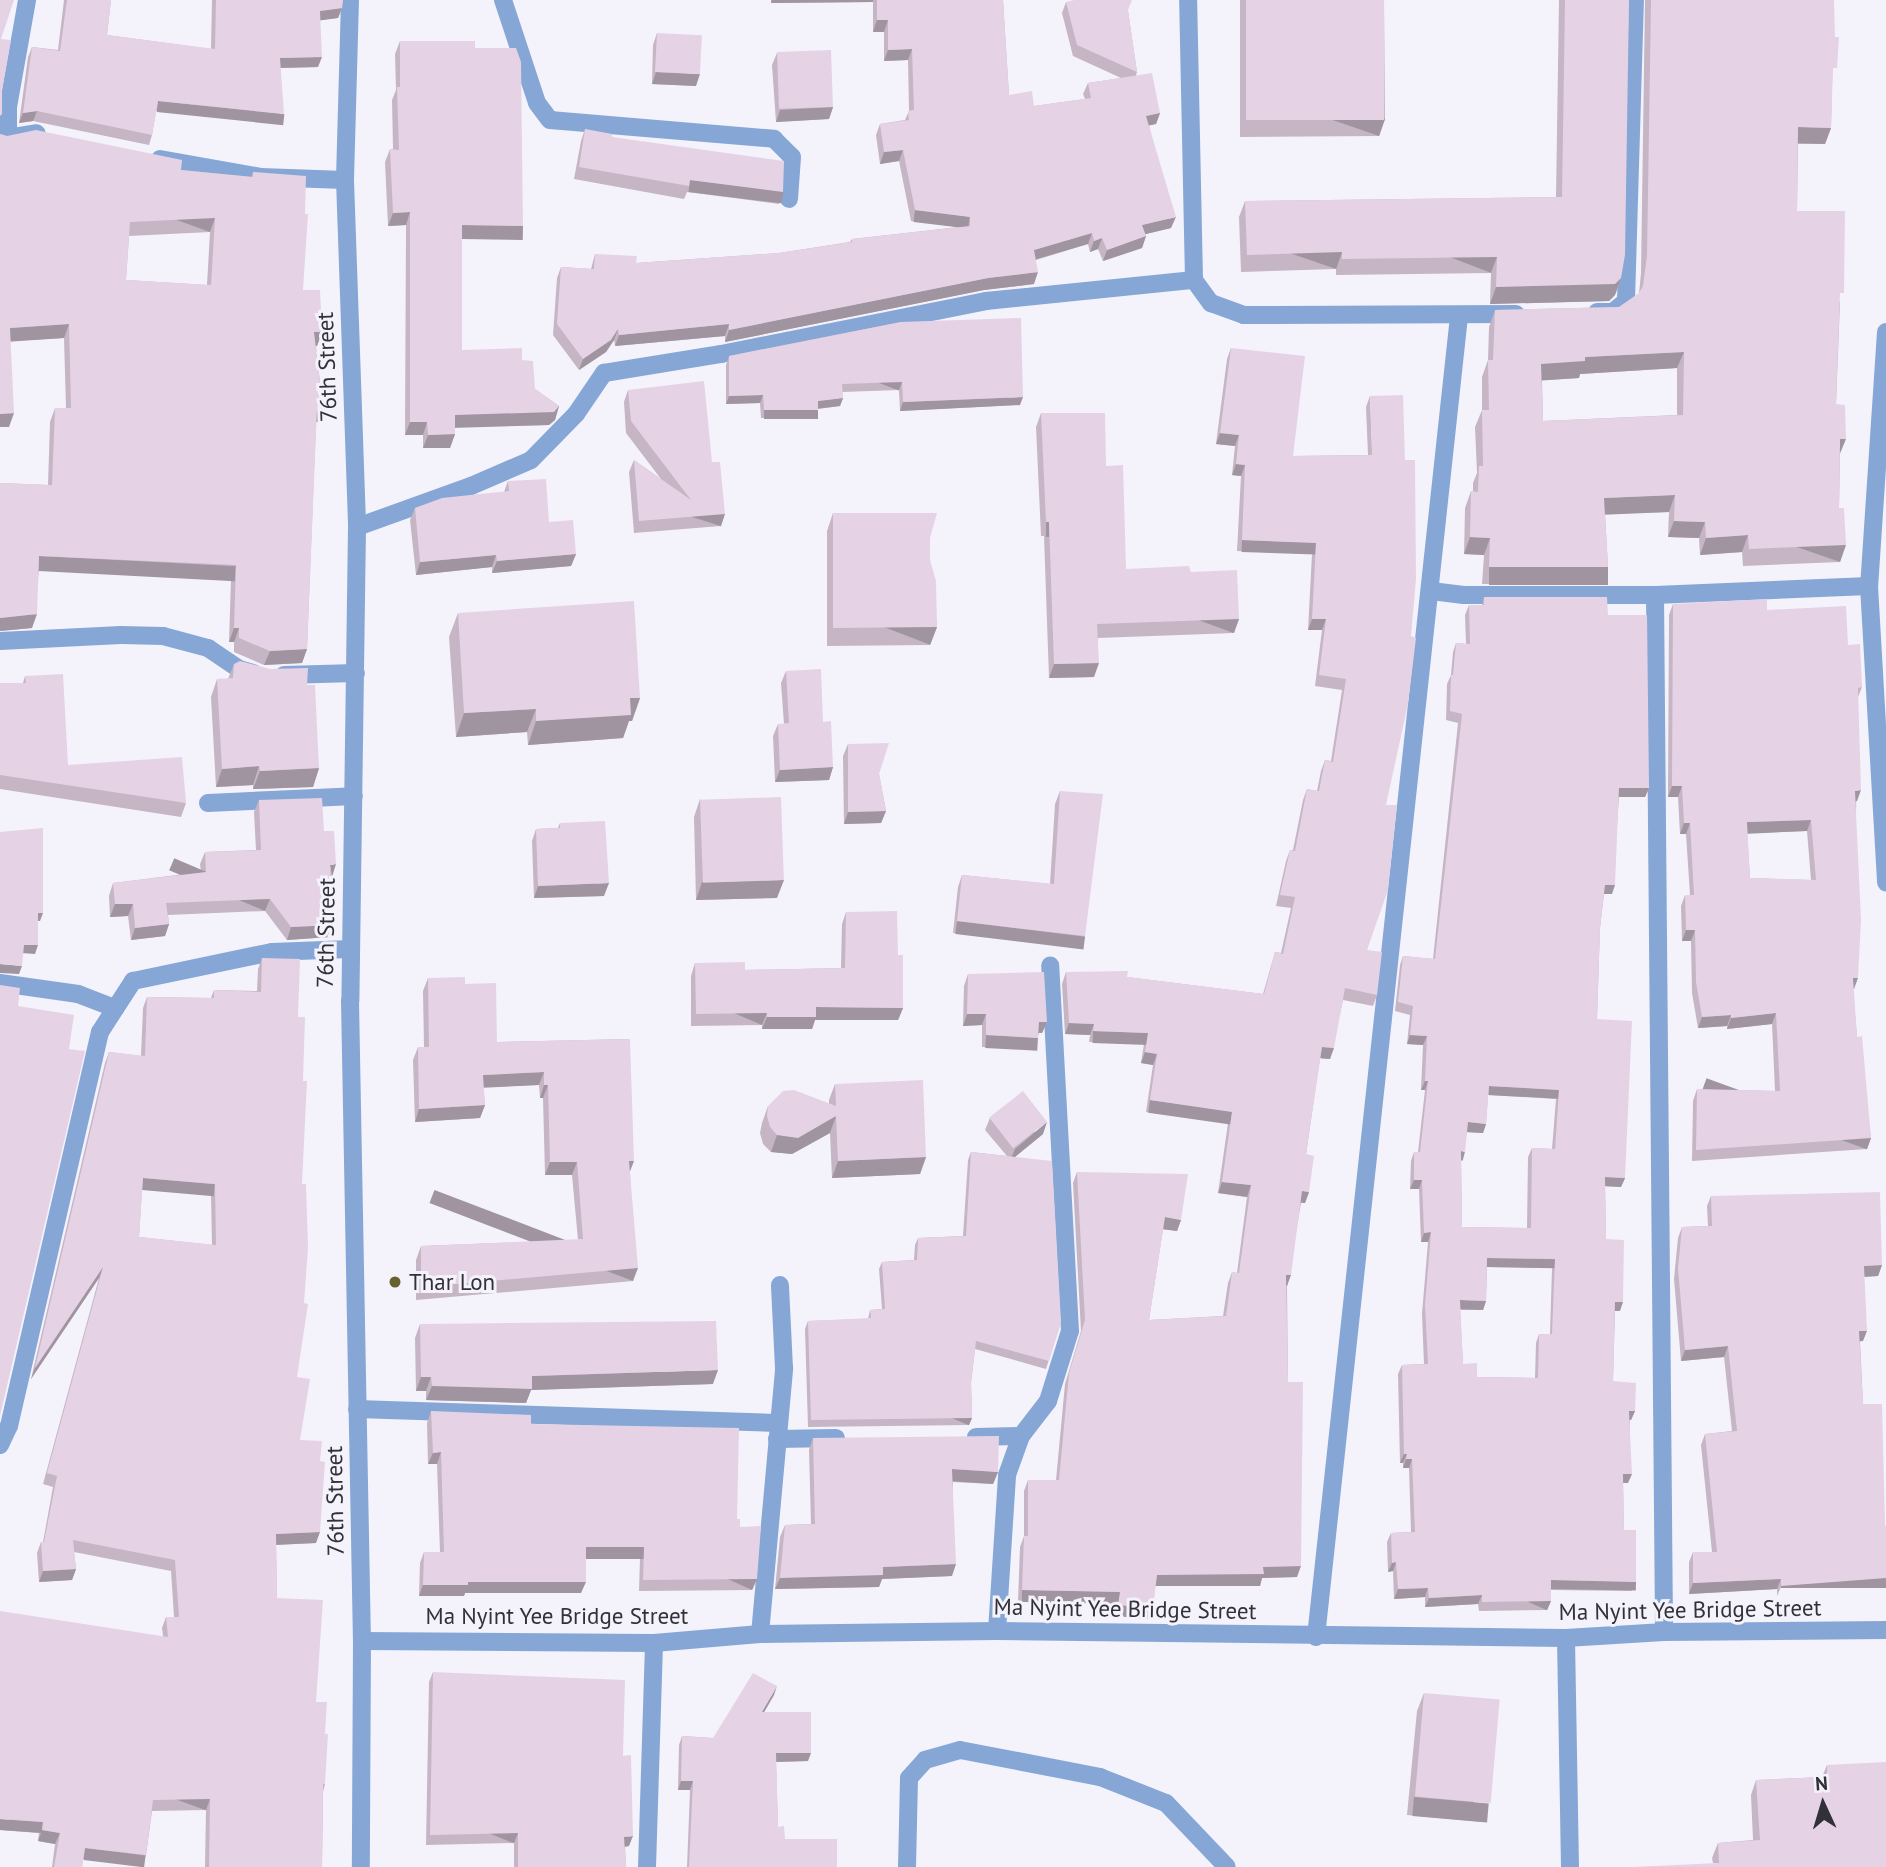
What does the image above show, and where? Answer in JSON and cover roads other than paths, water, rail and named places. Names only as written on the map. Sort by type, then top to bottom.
[{"type":"street","points":[[27,0],[4,137],[31,132],[50,135]]},
{"type":"street","name":"76th Street","points":[[350,0],[345,180],[357,527],[350,949],[362,1641],[361,1867]]},
{"type":"street","points":[[503,0],[537,103],[550,120],[774,139],[792,157],[789,199]]},
{"type":"street","points":[[1188,0],[1194,280],[1211,303],[1244,315],[1529,314]]},
{"type":"street","points":[[1585,313],[1613,312],[1626,301],[1634,0]]},
{"type":"street","points":[[146,156],[261,177],[345,180]]},
{"type":"street","points":[[357,527],[471,486],[531,460],[576,414],[604,373],[721,354],[986,300],[1194,280]]},
{"type":"street","points":[[1316,1637],[1459,316]]},
{"type":"street","points":[[1886,332],[1869,586],[1886,883]]},
{"type":"street","points":[[1431,592],[1464,595],[1655,595],[1869,586]]},
{"type":"street","points":[[1655,595],[1664,1632]]},
{"type":"street","points":[[0,641],[121,635],[163,636],[208,648],[239,669],[263,676],[356,673]]},
{"type":"street","points":[[208,803],[354,796]]},
{"type":"street","points":[[0,1445],[9,1426],[100,1032],[133,981],[272,952],[350,949]]},
{"type":"street","points":[[997,1630],[1007,1475],[1021,1436],[1048,1401],[1070,1331],[1050,966]]},
{"type":"street","points":[[0,983],[78,994],[116,1008]]},
{"type":"street","points":[[761,1634],[784,1368],[779,1285]]},
{"type":"street","points":[[357,1409],[777,1431],[858,1438]]},
{"type":"street","points":[[953,1437],[1021,1436]]},
{"type":"street","name":"Ma Nyint Yee Bridge Street","points":[[362,1641],[654,1643],[761,1634],[997,1630],[1316,1637],[1566,1638],[1664,1632],[1886,1630]]},
{"type":"street","points":[[1566,1638],[1570,1867]]},
{"type":"street","points":[[647,1867],[654,1643]]},
{"type":"street","points":[[907,1867],[909,1778],[925,1760],[960,1750],[1100,1777],[1166,1803],[1227,1867]]},
{"type":"place","name":"Thar Lon","points":[[395,1282]]}]
